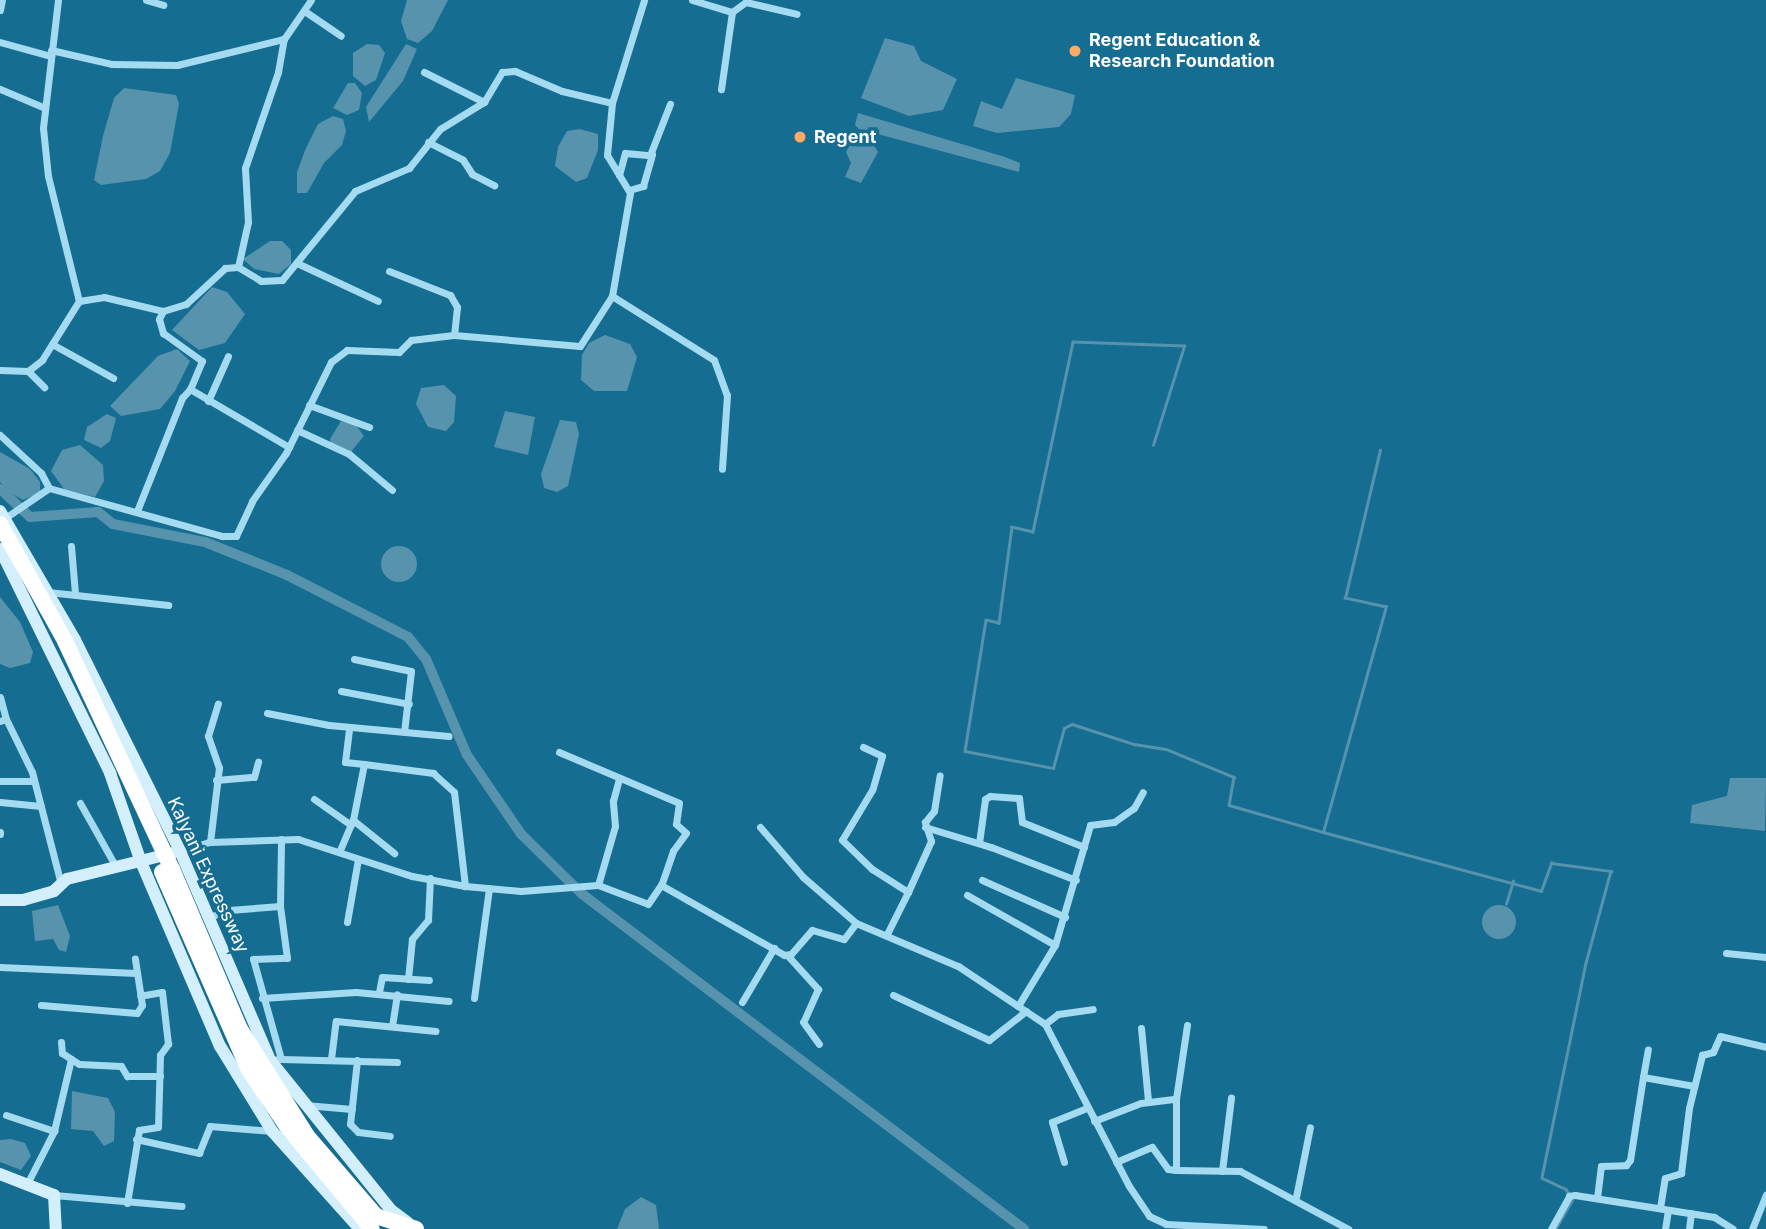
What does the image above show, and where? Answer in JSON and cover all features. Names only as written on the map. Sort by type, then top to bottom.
[{"type":"highway","name":"Kalyani Expressway","points":[[2,518],[65,641],[172,869],[240,1029],[307,1136],[374,1222]]},
{"type":"highway","points":[[0,535],[59,641],[249,1070],[288,1128],[354,1209],[374,1222],[412,1226]]},
{"type":"street","points":[[0,10],[2,0]]},
{"type":"street","points":[[28,371],[52,344],[79,301],[48,176],[45,108],[58,0]]},
{"type":"street","points":[[146,0],[163,5]]},
{"type":"street","points":[[237,267],[248,222],[245,168],[278,72],[284,39],[306,12],[311,0]]},
{"type":"street","points":[[0,435],[41,473],[49,488],[77,499],[137,511],[222,536],[236,536],[289,447],[331,362],[347,350],[399,352],[411,340],[454,335],[580,346],[612,296],[629,190],[606,145],[612,103],[644,0]]},
{"type":"street","points":[[692,0],[732,12]]},
{"type":"street","points":[[721,89],[732,12],[746,2],[797,14]]},
{"type":"street","points":[[306,12],[341,36]]},
{"type":"street","points":[[0,42],[139,67],[177,65],[284,39]]},
{"type":"street","points":[[79,301],[104,297],[163,311],[186,304],[225,268],[237,267],[261,281],[282,280],[299,264],[355,191],[409,167],[428,142],[484,102],[499,75],[508,70],[612,103]]},
{"type":"street","points":[[424,72],[484,102]]},
{"type":"street","points":[[0,89],[45,108]]},
{"type":"street","points":[[629,190],[643,186],[670,104]]},
{"type":"street","points":[[428,142],[463,160],[472,174],[494,186]]},
{"type":"street","points":[[619,175],[625,153],[646,157],[652,152]]},
{"type":"street","points":[[299,264],[378,301]]},
{"type":"street","points":[[389,271],[450,295],[457,307],[454,335]]},
{"type":"street","points":[[612,296],[714,360],[727,395],[722,469]]},
{"type":"street","points":[[137,511],[182,398],[190,389],[202,360],[163,334],[159,319],[163,311]]},
{"type":"street","points":[[52,344],[113,378]]},
{"type":"street","points":[[208,401],[228,356]]},
{"type":"street","points":[[0,370],[28,371],[44,387]]},
{"type":"street","points":[[190,389],[289,447]]},
{"type":"street","points":[[309,405],[369,427]]},
{"type":"street","points":[[297,430],[349,454],[392,490]]},
{"type":"street","points":[[2,518],[20,504],[49,488]]},
{"type":"street","name":"Kalyani Expressway","points":[[2,518],[48,592],[180,851],[275,1060],[304,1105],[391,1210],[412,1226]]},
{"type":"street","points":[[71,546],[75,594]]},
{"type":"street","points":[[0,549],[110,773],[220,1046],[271,1131],[360,1229]]},
{"type":"street","points":[[48,592],[168,606]]},
{"type":"street","points":[[354,659],[411,671],[404,732]]},
{"type":"street","points":[[341,691],[409,705]]},
{"type":"street","points":[[0,697],[3,720],[34,781],[61,884]]},
{"type":"street","points":[[210,842],[219,768],[208,736],[218,703]]},
{"type":"street","points":[[267,713],[349,727],[448,736]]},
{"type":"street","points":[[349,727],[345,762],[433,773],[454,792],[465,886]]},
{"type":"street","points":[[863,747],[882,756],[872,790],[842,840],[873,869],[908,892]]},
{"type":"street","points":[[0,900],[23,900],[61,884],[210,842],[281,839],[340,850],[358,859],[465,886],[574,890],[598,885],[648,904],[661,885],[673,851],[686,832],[676,824],[681,805],[559,752]]},
{"type":"street","points":[[216,780],[254,777],[258,762]]},
{"type":"street","points":[[340,850],[352,822],[364,765]]},
{"type":"street","points":[[925,827],[934,811],[940,775]]},
{"type":"street","points":[[598,885],[615,826],[613,801],[619,778]]},
{"type":"street","points":[[0,781],[34,781]]},
{"type":"street","points":[[1018,1006],[1055,945],[1092,823],[1114,822],[1134,808],[1143,792]]},
{"type":"street","points":[[979,843],[985,799],[990,796],[1019,798],[1021,821],[1084,847]]},
{"type":"street","points":[[314,799],[352,822],[394,853]]},
{"type":"street","points":[[0,802],[41,806]]},
{"type":"street","points":[[80,803],[116,867]]},
{"type":"street","points":[[760,827],[803,877],[856,923],[958,966],[1045,1024],[1087,1108],[1144,1211],[1157,1221],[1264,1229]]},
{"type":"street","points":[[887,934],[931,841],[925,827]]},
{"type":"street","points":[[925,827],[979,843],[1076,880]]},
{"type":"street","points":[[281,839],[280,906],[286,958],[253,959],[275,1060],[397,1062]]},
{"type":"street","points":[[347,922],[358,859]]},
{"type":"street","points":[[408,979],[412,939],[428,920],[430,878]]},
{"type":"street","points":[[982,880],[1065,917]]},
{"type":"street","points":[[661,885],[788,956],[818,989],[803,1022],[819,1044]]},
{"type":"street","points":[[474,998],[489,888]]},
{"type":"street","points":[[967,895],[1055,945]]},
{"type":"street","points":[[209,917],[229,910],[280,906]]},
{"type":"street","points":[[788,956],[810,931],[844,939],[856,923]]},
{"type":"street","points":[[742,1002],[774,948]]},
{"type":"street","points":[[1727,953],[1766,957]]},
{"type":"street","points":[[41,1005],[130,1015],[142,1005],[135,959]]},
{"type":"street","points":[[0,967],[136,973]]},
{"type":"street","points":[[379,992],[382,977],[429,980]]},
{"type":"street","points":[[127,1203],[136,1139],[141,1128],[158,1128],[160,1055],[168,1045],[163,992],[140,996]]},
{"type":"street","points":[[262,998],[379,992],[449,1001]]},
{"type":"street","points":[[392,1026],[397,994]]},
{"type":"street","points":[[893,995],[989,1040],[1026,1012]]},
{"type":"street","points":[[1045,1024],[1058,1014],[1093,1009]]},
{"type":"street","points":[[331,1059],[336,1021],[436,1031]]},
{"type":"street","points":[[1176,1170],[1176,1099],[1187,1025]]},
{"type":"street","points":[[1141,1028],[1148,1101]]},
{"type":"street","points":[[1665,1229],[1665,1178],[1681,1172],[1694,1086],[1702,1055],[1713,1052],[1718,1037],[1766,1047]]},
{"type":"street","points":[[61,1042],[62,1053],[86,1066],[121,1066],[127,1076],[160,1076]]},
{"type":"street","points":[[1597,1198],[1601,1166],[1626,1165],[1630,1160],[1648,1049]]},
{"type":"street","points":[[25,1187],[54,1131],[71,1059]]},
{"type":"street","points":[[357,1060],[352,1109],[353,1128],[390,1136]]},
{"type":"street","points":[[1643,1077],[1694,1086]]},
{"type":"street","points":[[1222,1171],[1231,1098]]},
{"type":"street","points":[[1094,1121],[1148,1101],[1176,1099]]},
{"type":"street","points":[[304,1105],[352,1109]]},
{"type":"street","points":[[1064,1161],[1052,1122],[1087,1108]]},
{"type":"street","points":[[6,1115],[54,1131]]},
{"type":"street","points":[[136,1139],[199,1153],[210,1126],[271,1131]]},
{"type":"street","points":[[1296,1197],[1310,1127]]},
{"type":"street","points":[[1116,1162],[1152,1147],[1168,1169],[1240,1171],[1296,1197],[1348,1229]]},
{"type":"street","points":[[0,1174],[25,1187],[54,1195],[183,1206]]},
{"type":"street","points":[[54,1195],[56,1229]]},
{"type":"street","points":[[1752,1229],[1766,1195]]},
{"type":"street","points":[[1551,1229],[1569,1196],[1691,1213],[1729,1228]]},
{"type":"street","points":[[1689,1229],[1691,1213]]},
{"type":"water","points":[[407,0],[448,0],[432,31],[418,43],[407,39],[401,21]]},
{"type":"water","points":[[885,38],[914,46],[921,61],[957,79],[943,110],[909,116],[861,98]]},
{"type":"water","points":[[367,44],[379,45],[385,53],[376,80],[365,86],[353,76],[353,53]]},
{"type":"water","points":[[406,44],[417,49],[403,81],[369,122],[366,107]]},
{"type":"water","points":[[1016,78],[1075,95],[1071,114],[1059,127],[997,133],[973,126],[981,101],[1002,109]]},
{"type":"water","points":[[348,83],[355,83],[362,93],[359,110],[347,115],[333,108]]},
{"type":"water","points":[[124,88],[176,95],[179,104],[170,153],[160,171],[146,179],[101,185],[94,180],[103,136],[114,98]]},
{"type":"water","points":[[858,113],[1005,157],[1020,163],[1019,172],[859,129],[855,125]]},
{"type":"water","points":[[333,116],[343,119],[346,131],[342,145],[324,163],[307,193],[297,193],[297,172],[306,148],[318,124]]},
{"type":"water","points":[[580,129],[598,134],[598,150],[587,178],[576,182],[555,166],[558,147],[567,131]]},
{"type":"water","points":[[854,137],[870,139],[878,152],[861,183],[845,177],[851,163],[846,152]]},
{"type":"water","points":[[270,241],[282,241],[291,250],[291,264],[279,274],[254,269],[243,259]]},
{"type":"water","points":[[212,287],[227,292],[245,314],[225,343],[199,350],[172,330]]},
{"type":"water","points":[[605,335],[630,344],[637,357],[627,391],[594,391],[581,380],[582,355],[589,343]]},
{"type":"water","points":[[177,349],[190,361],[175,391],[160,409],[121,416],[110,406],[158,356]]},
{"type":"water","points":[[444,385],[456,396],[454,422],[446,431],[428,427],[416,404],[421,388]]},
{"type":"water","points":[[505,411],[535,417],[528,455],[494,447]]},
{"type":"water","points":[[107,414],[116,418],[110,441],[101,448],[84,440],[87,427]]},
{"type":"water","points":[[560,420],[576,422],[579,434],[568,486],[557,492],[544,488],[541,474]]},
{"type":"water","points":[[341,421],[355,424],[364,436],[350,453],[331,447],[330,439]]},
{"type":"water","points":[[80,445],[103,465],[104,481],[95,497],[64,489],[51,471],[62,450]]},
{"type":"water","points":[[0,452],[30,469],[40,482],[40,493],[23,500],[9,492],[0,482]]},
{"type":"water","points":[[399,546],[412,551],[417,564],[412,577],[399,582],[386,577],[381,564],[386,551]]},
{"type":"water","points":[[0,597],[20,622],[33,652],[30,663],[10,668],[0,664]]},
{"type":"water","points":[[1730,778],[1766,778],[1765,831],[1690,823],[1692,805],[1727,796]]},
{"type":"water","points":[[58,905],[70,936],[66,952],[59,950],[53,939],[35,941],[32,911]]},
{"type":"water","points":[[1499,905],[1511,910],[1516,922],[1511,934],[1499,939],[1487,934],[1482,922],[1487,910]]},
{"type":"water","points":[[72,1091],[108,1098],[115,1112],[114,1141],[104,1146],[93,1131],[71,1129]]},
{"type":"water","points":[[11,1139],[25,1143],[31,1156],[21,1170],[0,1162],[0,1140]]},
{"type":"water","points":[[641,1197],[656,1205],[659,1229],[617,1229],[625,1209]]},
{"type":"waterway","points":[[1153,445],[1184,346],[1073,342],[1033,532],[1012,527],[999,623],[986,620],[965,751],[1053,768],[1064,728],[1072,724],[1134,744],[1166,749],[1234,777],[1229,805],[1323,832],[1541,891],[1551,863],[1611,871],[1586,963],[1542,1178],[1566,1189],[1572,1201],[1556,1229]]},
{"type":"waterway","points":[[1323,832],[1386,607],[1345,598],[1380,450]]},
{"type":"waterway","points":[[0,489],[30,517],[98,512],[113,524],[205,542],[287,575],[408,637],[426,659],[467,755],[521,834],[582,894],[1024,1229]]},
{"type":"waterway","points":[[1506,904],[1513,881]]},
{"type":"place","name":"Regent Education & Research Foundation","points":[[1075,51]]},
{"type":"place","name":"Regent","points":[[800,137]]}]
